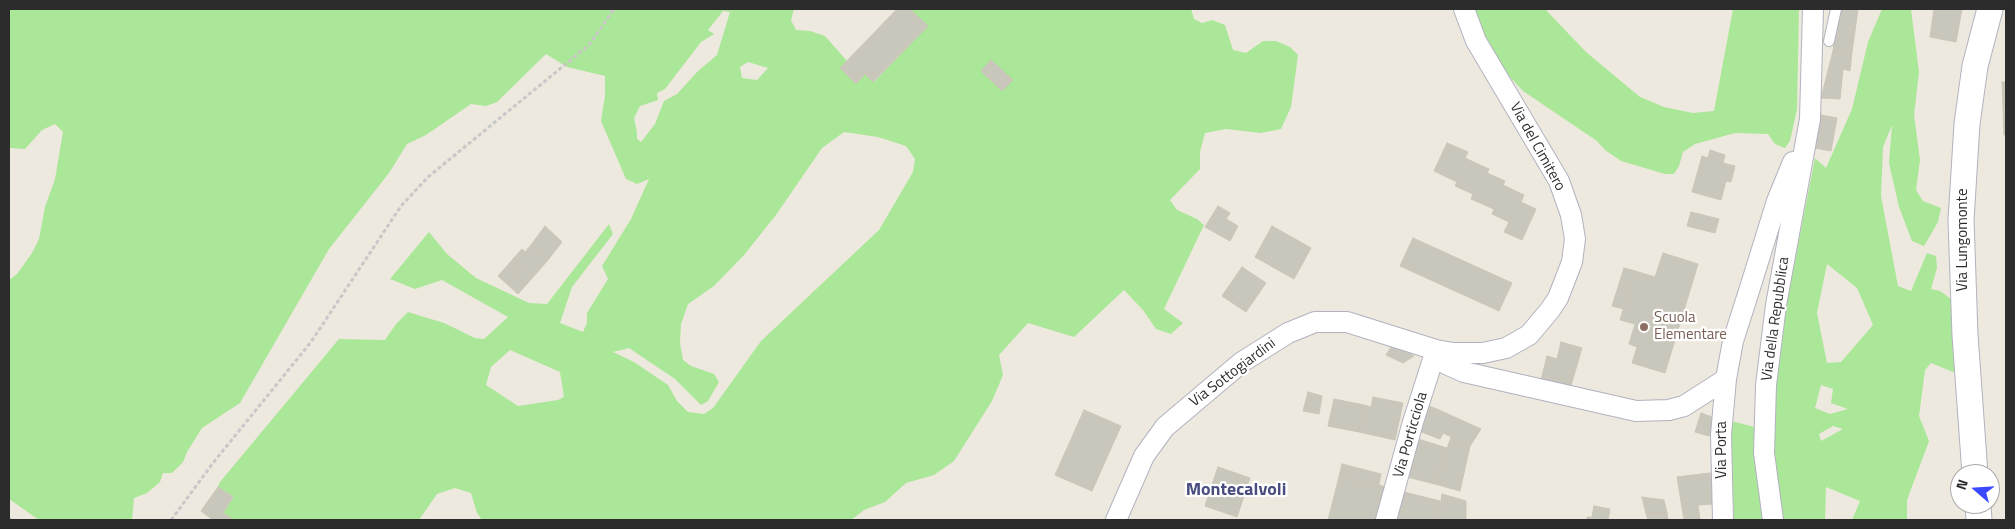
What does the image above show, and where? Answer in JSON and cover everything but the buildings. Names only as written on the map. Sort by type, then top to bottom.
[{"type":"street","name":"Via del Cimitero","points":[[1436,350],[1453,354],[1483,353],[1506,348],[1529,335],[1541,323],[1558,298],[1572,262],[1574,239],[1572,215],[1559,182],[1476,40],[1464,9]]},
{"type":"street","name":"Via della Repubblica","points":[[1773,520],[1764,454],[1766,386],[1776,305],[1810,119],[1813,9]]},
{"type":"street","name":"Via Lungomonte","points":[[1974,464],[1965,335],[1961,220],[1966,124],[1973,76],[1990,9]]},
{"type":"street","name":"Via della Repubblica","points":[[1726,379],[1733,342],[1777,201],[1810,119]]},
{"type":"street","name":"Via Sottogiardini","points":[[1116,520],[1138,468],[1165,427],[1242,362],[1288,333],[1315,322],[1347,322],[1436,350]]},
{"type":"street","points":[[1436,350],[1446,364],[1464,372],[1636,411],[1669,410],[1684,406],[1726,379]]},
{"type":"street","name":"Via Porticciola","points":[[1386,520],[1436,350]]},
{"type":"street","name":"Via Porta","points":[[1723,520],[1721,435],[1726,379]]},
{"type":"lane","points":[[1829,41],[1834,26],[1836,9]]},
{"type":"path","points":[[171,520],[212,463],[311,342],[401,206],[428,177],[589,45],[614,9]]},
{"type":"green space","points":[[9,9],[794,9],[791,20],[796,30],[810,31],[825,36],[847,61],[840,68],[856,83],[865,74],[874,82],[927,26],[910,9],[1191,9],[1194,19],[1202,23],[1212,20],[1225,25],[1233,50],[1246,53],[1263,41],[1276,41],[1290,47],[1298,55],[1291,107],[1281,129],[1261,133],[1226,129],[1205,133],[1200,152],[1200,169],[1170,200],[1177,210],[1197,219],[1204,225],[1164,309],[1183,323],[1171,334],[1156,329],[1143,310],[1124,290],[1074,337],[1028,323],[999,355],[1003,375],[992,401],[954,461],[934,475],[906,483],[885,502],[864,510],[851,520],[482,520],[477,513],[471,493],[455,488],[437,494],[419,520],[234,520],[223,513],[233,497],[218,487],[220,482],[339,339],[385,340],[396,324],[408,312],[444,323],[475,338],[484,339],[508,317],[442,280],[415,289],[390,279],[429,232],[447,254],[476,278],[529,303],[547,304],[609,224],[613,234],[572,287],[560,323],[583,332],[587,323],[587,313],[608,279],[602,266],[631,219],[649,179],[637,184],[626,179],[601,121],[605,96],[605,76],[567,67],[546,54],[497,102],[486,106],[471,104],[426,135],[407,144],[389,173],[329,249],[240,403],[202,428],[183,462],[172,473],[163,473],[160,482],[147,493],[134,498],[132,520],[39,520],[9,499],[9,280],[17,274],[32,253],[39,239],[45,207],[55,179],[63,132],[55,124],[42,130],[25,149],[9,148]],"holes":[[[723,11],[730,12],[717,55],[698,71],[677,94],[664,101],[655,124],[641,142],[637,139],[634,118],[640,106],[658,100],[657,93],[665,89],[701,42],[714,34],[708,30]],[[748,62],[768,68],[757,80],[742,78],[740,67]],[[844,132],[878,137],[906,146],[915,159],[913,172],[879,230],[761,341],[713,408],[704,414],[688,412],[677,401],[668,385],[634,362],[613,352],[629,348],[675,379],[701,405],[708,401],[719,382],[714,374],[691,366],[683,360],[680,343],[681,324],[688,304],[714,286],[744,255],[776,215],[822,148]],[[510,350],[560,372],[564,397],[558,400],[518,406],[486,385],[491,367]]]},
{"type":"green space","points":[[1470,9],[1545,9],[1586,52],[1640,97],[1664,107],[1693,113],[1714,111],[1733,9],[1799,9],[1797,109],[1790,141],[1785,148],[1775,144],[1768,134],[1735,133],[1695,144],[1683,152],[1679,166],[1674,174],[1665,174],[1621,161],[1605,150],[1597,141],[1523,91],[1493,59]]},
{"type":"green space","points":[[1882,9],[1911,9],[1919,72],[1914,115],[1920,160],[1916,190],[1923,201],[1941,208],[1938,222],[1924,246],[1912,241],[1899,207],[1889,163],[1892,125],[1883,147],[1881,196],[1898,286],[1911,291],[1927,253],[1936,256],[1937,268],[1931,289],[1940,291],[1954,301],[1958,374],[1931,363],[1925,370],[1919,416],[1929,441],[1907,500],[1907,520],[1852,520],[1860,501],[1826,487],[1825,520],[1734,520],[1731,421],[1770,431],[1778,347],[1815,158],[1826,168],[1852,109],[1868,42]],"holes":[[[1827,264],[1857,288],[1873,325],[1841,362],[1827,363],[1817,313]],[[1821,385],[1833,389],[1831,403],[1848,409],[1830,414],[1815,408]],[[1833,426],[1843,429],[1821,441],[1819,434]]]},
{"type":"place","name":"Scuola Elementare","points":[[1644,327]]},
{"type":"district","name":"Montecalvoli","points":[[1236,491]]}]
